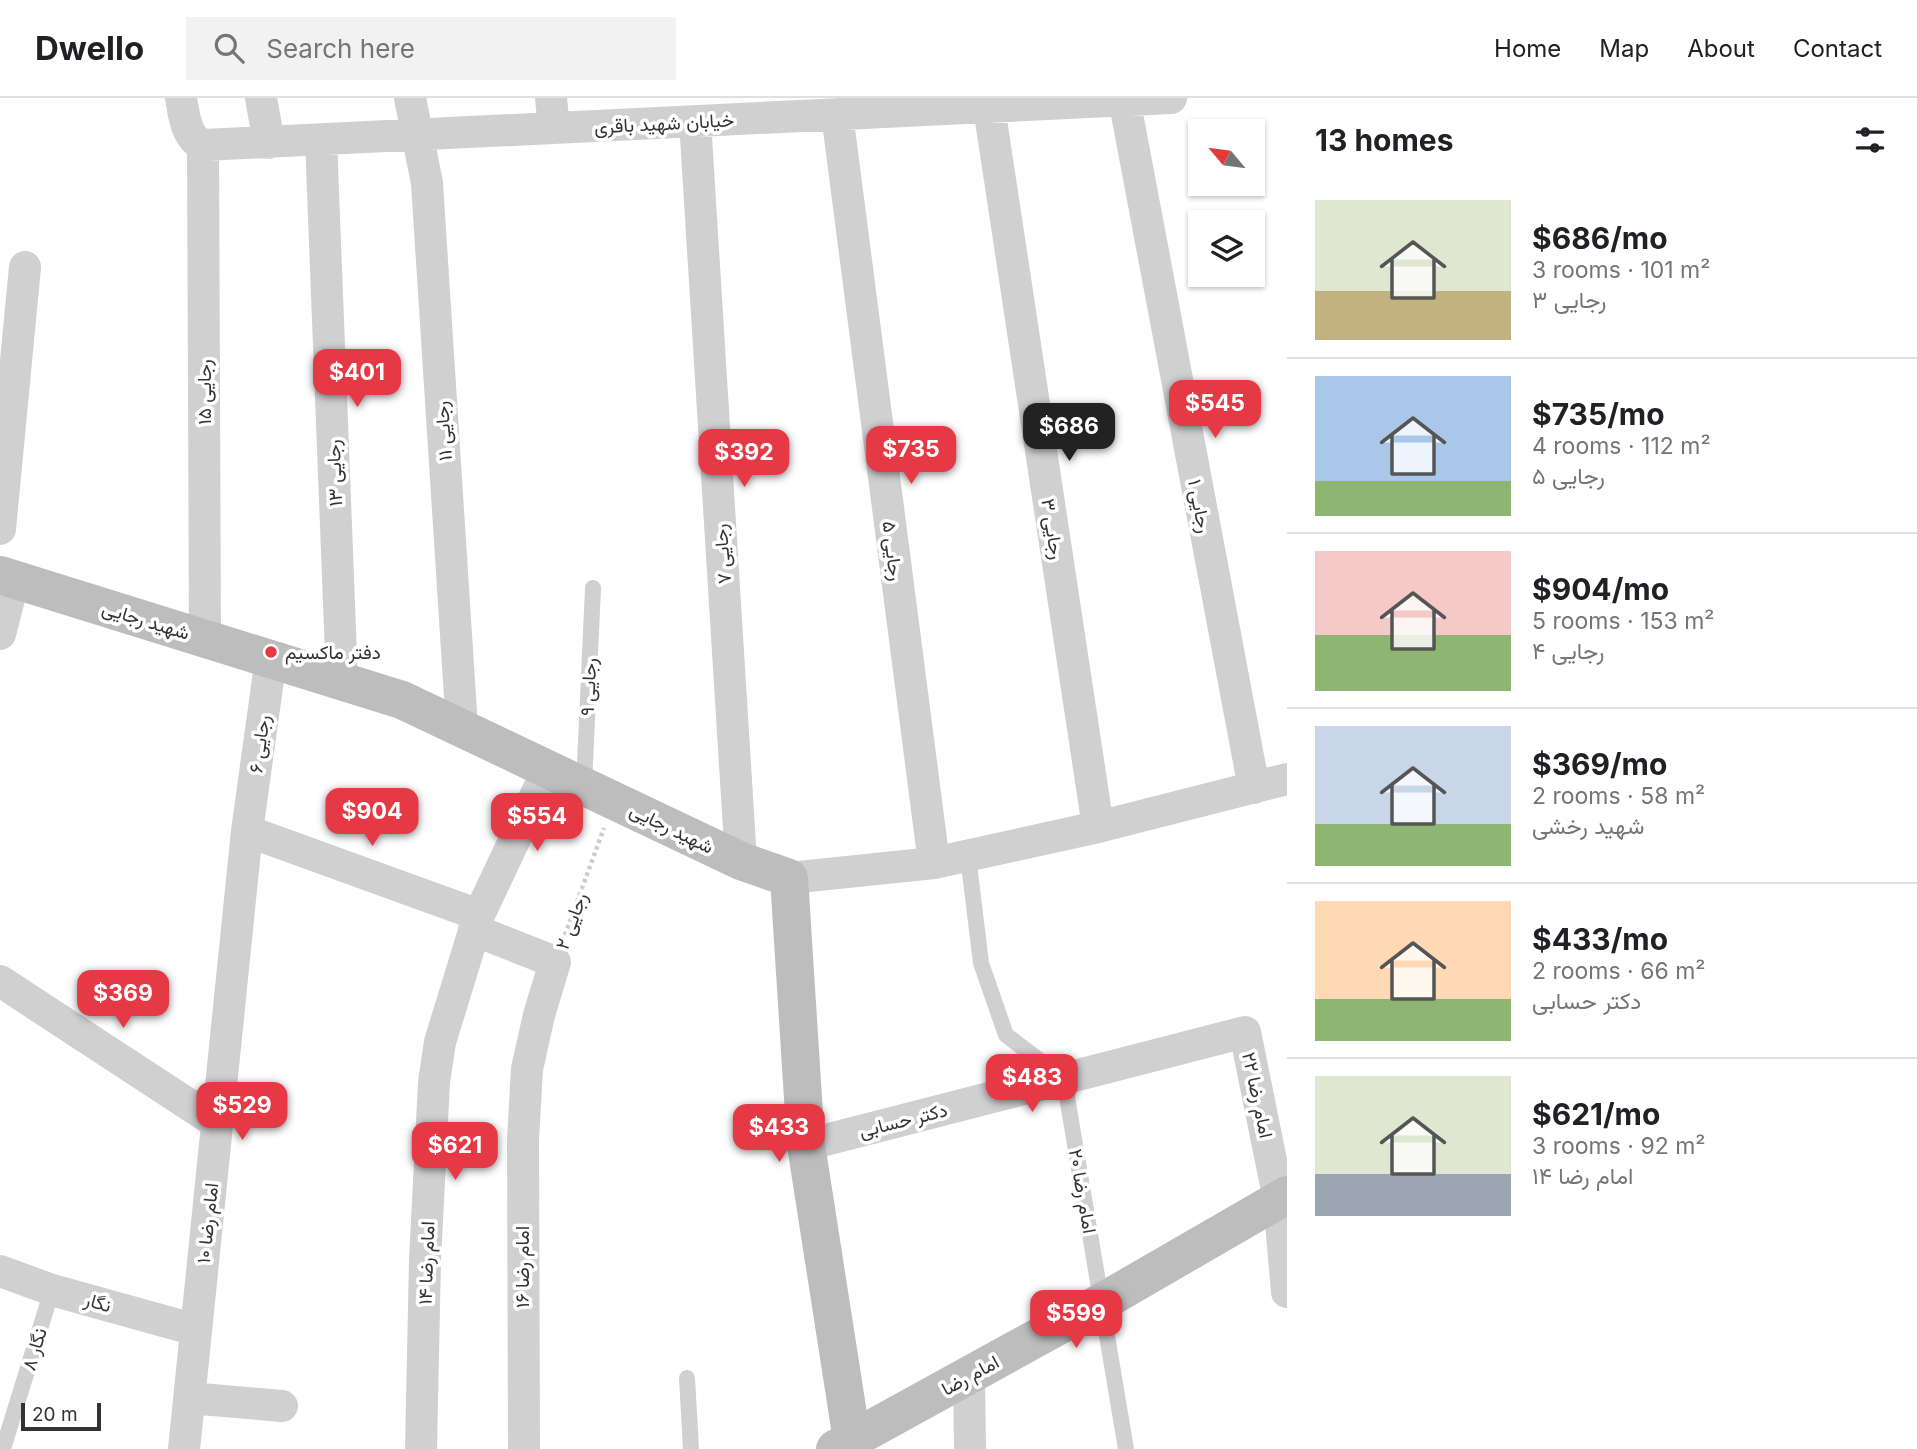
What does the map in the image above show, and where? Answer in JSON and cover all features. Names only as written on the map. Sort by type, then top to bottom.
[{"type":"street","points":[[181,98],[189,132],[203,145]]},
{"type":"street","points":[[261,98],[269,143]]},
{"type":"street","name":"رجایی ۱۱","points":[[410,98],[426,183],[463,728]]},
{"type":"street","name":"خیابان شهید باقری","points":[[203,145],[418,135],[553,113],[695,121],[791,107],[837,114],[937,104],[989,107],[1171,98]]},
{"type":"street","name":"رجایی ۱","points":[[1124,99],[1254,789]]},
{"type":"street","name":"رجایی ۳","points":[[989,107],[1098,828]]},
{"type":"street","name":"رجایی ۵","points":[[837,114],[934,863]]},
{"type":"street","name":"رجایی ۷","points":[[695,121],[741,861]]},
{"type":"street","name":"رجایی ۱۳","points":[[321,140],[341,680]]},
{"type":"street","name":"رجایی ۱۵","points":[[203,145],[205,638]]},
{"type":"street","points":[[0,529],[25,267]]},
{"type":"street","points":[[0,634],[7,577]]},
{"type":"street","name":"شهید رجایی","points":[[7,577],[402,700],[741,861],[789,878],[934,863],[1098,828],[1287,779]]},
{"type":"street","name":"رجایی ۶","points":[[247,831],[271,658]]},
{"type":"street","name":"امام رضا ۱۴","points":[[421,1449],[425,1259],[434,1082],[440,1042],[476,923],[548,769]]},
{"type":"street","points":[[247,831],[476,923],[555,962]]},
{"type":"street","name":"امام رضا ۱۰","points":[[184,1449],[247,831]]},
{"type":"street","points":[[789,878],[806,1145],[843,1444]]},
{"type":"street","name":"امام رضا ۱۶","points":[[524,1449],[523,1140],[527,1069],[555,962]]},
{"type":"street","points":[[0,981],[217,1123]]},
{"type":"street","name":"دکتر حسابی","points":[[806,1145],[1245,1032]]},
{"type":"street","name":"امام رضا ۲۲","points":[[1245,1032],[1283,1198],[1287,1292]]},
{"type":"street","name":"امام رضا","points":[[843,1444],[1102,1302],[1283,1198]]},
{"type":"street","name":"نگار","points":[[0,1271],[52,1290],[196,1330]]},
{"type":"street","points":[[969,1376],[970,1449]]},
{"type":"street","points":[[189,1398],[282,1406]]},
{"type":"lane","name":"رجایی ۹","points":[[593,588],[599,793]]},
{"type":"lane","points":[[968,856],[981,963],[1006,1035],[1064,1079]]},
{"type":"lane","name":"امام رضا ۲۰","points":[[1064,1079],[1126,1449]]},
{"type":"lane","name":"نگار ۸","points":[[3,1449],[52,1290]]},
{"type":"lane","points":[[687,1378],[691,1449]]},
{"type":"path","name":"رجایی ۲","points":[[555,962],[599,793]]},
{"type":"place","name":"دفتر ماکسیم","points":[[271,652]]}]
